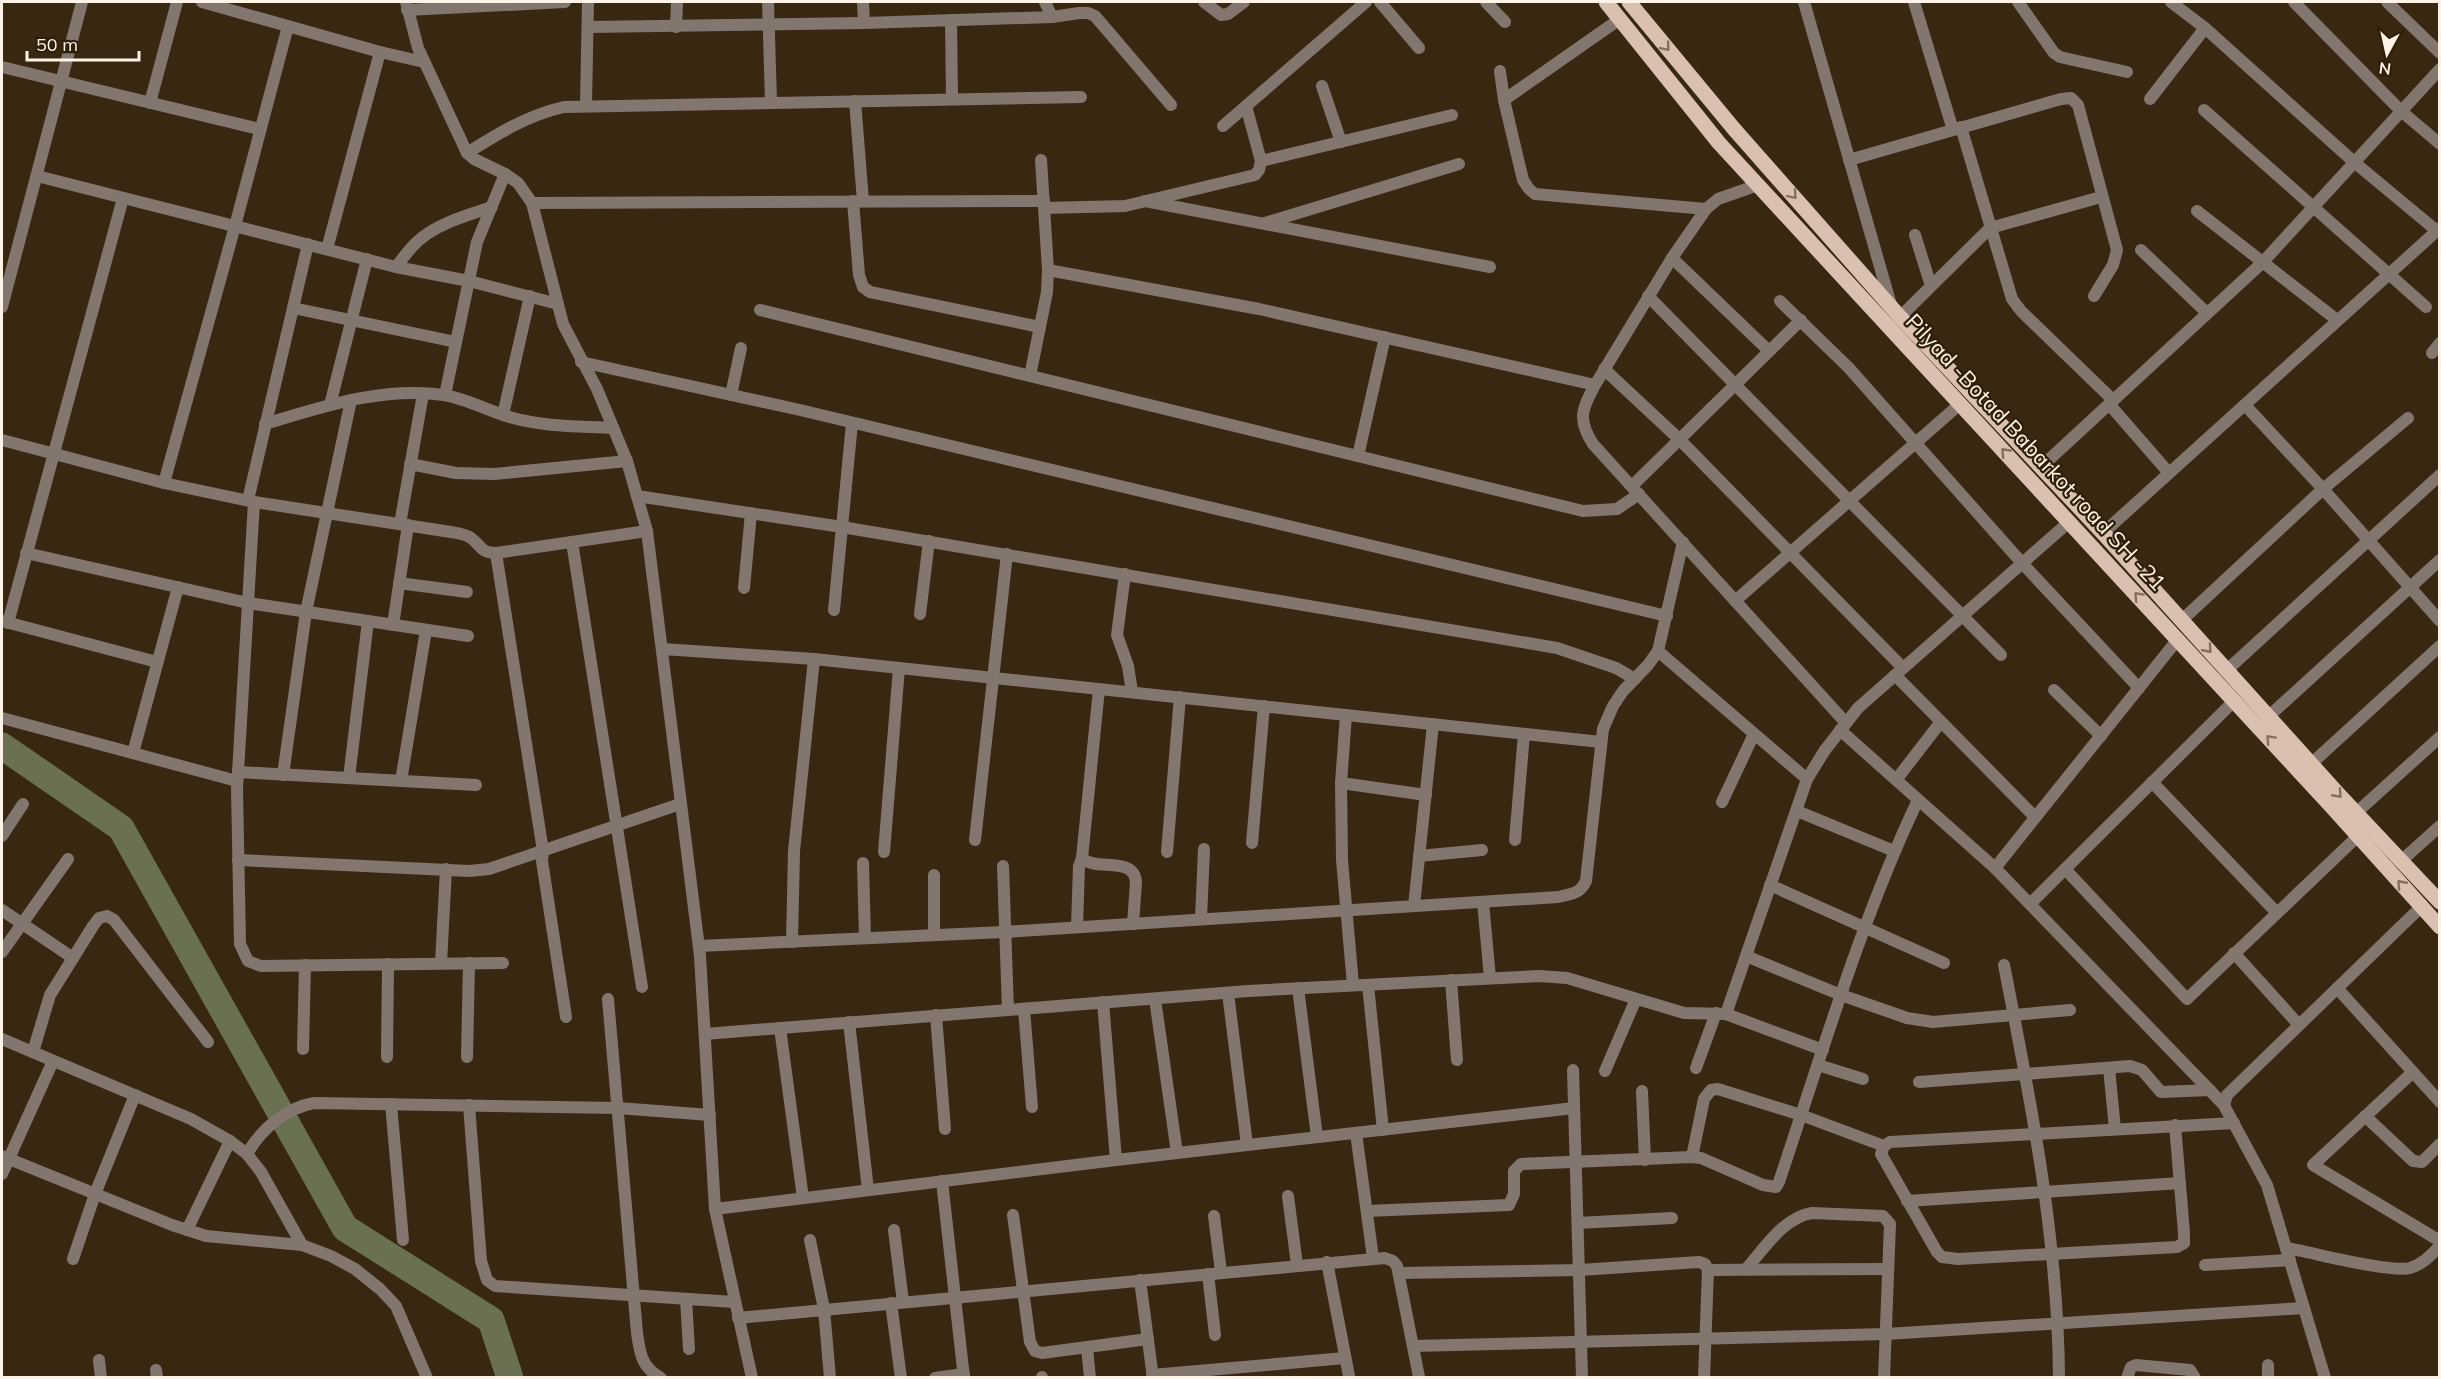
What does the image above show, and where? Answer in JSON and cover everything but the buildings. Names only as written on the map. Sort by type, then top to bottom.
[{"type":"main road","name":"Pilyad -Botad Babarkot road SH -21","points":[[1606,2],[1719,143],[2178,639],[2439,927]]},
{"type":"main road","name":"Pilyad -Botad Babarkot road SH -21","points":[[1629,2],[1734,129],[1896,313],[2103,533],[2268,717],[2439,902]]},
{"type":"main road","points":[[1832,265],[1846,256]]},
{"type":"street","points":[[2,307],[37,176],[59,81],[82,2]]},
{"type":"street","points":[[150,103],[177,2]]},
{"type":"street","points":[[202,2],[380,52],[424,62]]},
{"type":"street","points":[[565,2],[406,6],[424,62],[467,153],[474,159],[505,174],[527,192],[532,203],[563,324],[597,389],[627,461],[646,531],[699,946],[715,1209],[752,1377]]},
{"type":"street","points":[[586,105],[588,2]]},
{"type":"street","points":[[676,27],[677,2]]},
{"type":"street","points":[[768,2],[771,102]]},
{"type":"street","points":[[863,2],[864,23]]},
{"type":"street","points":[[1045,2],[1052,17]]},
{"type":"street","points":[[1204,2],[1221,15],[1228,14],[1244,2]]},
{"type":"street","points":[[1223,126],[1366,2]]},
{"type":"street","points":[[1380,2],[1419,48]]},
{"type":"street","points":[[1486,2],[1505,22]]},
{"type":"street","points":[[1804,2],[1896,313],[1931,286],[1990,228],[2101,197]]},
{"type":"street","points":[[1914,2],[2012,299],[2111,402],[2169,473]]},
{"type":"street","points":[[2018,2],[2054,53],[2060,57],[2127,72]]},
{"type":"street","points":[[2103,533],[2438,229],[2354,162],[2205,28],[2171,2]]},
{"type":"street","points":[[2294,2],[2401,111],[2439,144]]},
{"type":"street","points":[[2387,2],[2437,45]]},
{"type":"street","points":[[588,27],[769,26],[1052,17],[1079,13],[1095,16],[1171,105]]},
{"type":"street","points":[[1504,100],[1620,19]]},
{"type":"street","points":[[951,20],[952,99]]},
{"type":"street","points":[[164,483],[236,226],[259,129],[288,26]]},
{"type":"street","points":[[2150,99],[2205,28]]},
{"type":"street","points":[[327,249],[380,52]]},
{"type":"street","points":[[2,67],[259,129]]},
{"type":"street","points":[[2041,467],[2263,262],[2439,69]]},
{"type":"street","points":[[1500,71],[1504,100],[1523,180],[1528,189],[1535,194],[1706,209]]},
{"type":"street","points":[[1322,86],[1341,142]]},
{"type":"street","points":[[467,153],[514,124],[539,112],[586,105],[1081,97]]},
{"type":"street","points":[[1849,160],[2071,98],[2078,105],[2117,250],[2113,265],[2094,297]]},
{"type":"street","points":[[855,101],[859,275],[863,287],[870,292],[1040,327]]},
{"type":"street","points":[[532,203],[858,201],[1125,206],[1255,174],[1259,170],[1261,161],[1246,106]]},
{"type":"street","points":[[2204,111],[2426,307]]},
{"type":"street","points":[[1261,161],[1452,115]]},
{"type":"street","points":[[1030,376],[1047,292],[1048,270],[1041,160]]},
{"type":"street","points":[[1263,223],[1460,164]]},
{"type":"street","points":[[445,395],[477,242],[505,174]]},
{"type":"street","points":[[37,176],[396,267],[470,281],[558,304]]},
{"type":"street","points":[[1758,185],[1718,199],[1706,209],[1648,296],[1595,385],[1584,405],[1583,424],[1593,444],[1735,600],[1843,727],[1896,780],[1995,868],[2224,1105],[2268,1185],[2325,1377]]},
{"type":"street","points":[[123,198],[5,622],[157,662]]},
{"type":"street","points":[[1144,201],[1490,267]]},
{"type":"street","points":[[396,267],[416,242],[429,232],[492,207]]},
{"type":"street","points":[[2197,211],[2337,320]]},
{"type":"street","points":[[1915,235],[1931,286]]},
{"type":"street","points":[[308,244],[265,423],[251,501],[248,603],[238,777],[240,944],[248,961],[261,966],[503,963]]},
{"type":"street","points":[[2141,250],[2208,313]]},
{"type":"street","points":[[1672,258],[1769,351]]},
{"type":"street","points":[[330,405],[367,259]]},
{"type":"street","points":[[1048,270],[1259,309],[1595,385]]},
{"type":"street","points":[[503,415],[530,296]]},
{"type":"street","points":[[1648,296],[2001,655]]},
{"type":"street","points":[[1780,301],[1848,367],[2022,563],[2139,688]]},
{"type":"street","points":[[292,308],[456,342]]},
{"type":"street","points":[[760,310],[1583,511],[1617,509],[1679,439],[1801,320]]},
{"type":"street","points":[[1358,456],[1385,337]]},
{"type":"street","points":[[731,395],[741,348]]},
{"type":"street","points":[[581,362],[852,423],[1667,616]]},
{"type":"street","points":[[1605,369],[1679,439],[1790,553],[1899,671],[1940,723],[2036,817]]},
{"type":"street","points":[[265,423],[351,400],[389,394],[423,394],[445,395],[532,423],[613,428]]},
{"type":"street","points":[[393,625],[410,464],[423,394]]},
{"type":"street","points":[[283,775],[306,612],[351,400]]},
{"type":"street","points":[[1735,600],[1960,404]]},
{"type":"street","points":[[2245,405],[2323,489],[2439,621]]},
{"type":"street","points":[[2181,620],[2323,489],[2409,418]]},
{"type":"street","points":[[834,610],[852,423]]},
{"type":"street","points":[[2,440],[164,483],[251,501],[462,534],[471,538],[486,553],[496,554],[646,531]]},
{"type":"street","points":[[410,464],[456,473],[494,474],[627,461]]},
{"type":"street","points":[[2227,670],[2439,475]]},
{"type":"street","points":[[637,496],[929,541],[1557,648],[1616,668],[1635,679]]},
{"type":"street","points":[[744,588],[751,513]]},
{"type":"street","points":[[1696,1068],[1746,956],[1807,779],[1825,750],[1858,708],[2069,522]]},
{"type":"street","points":[[920,614],[929,541]]},
{"type":"street","points":[[572,542],[642,987]]},
{"type":"street","points":[[699,946],[1004,932],[1483,902],[1558,897],[1582,890],[1586,881],[1603,729],[1613,706],[1658,651],[1683,542]]},
{"type":"street","points":[[26,553],[248,603],[468,636]]},
{"type":"street","points":[[496,554],[543,851],[542,861],[566,1017]]},
{"type":"street","points":[[975,840],[1007,554]]},
{"type":"street","points":[[2268,717],[2439,560]]},
{"type":"street","points":[[1125,574],[1117,635],[1128,666],[1132,692]]},
{"type":"street","points":[[399,583],[467,592]]},
{"type":"street","points":[[133,753],[178,587]]},
{"type":"street","points":[[349,778],[368,621]]},
{"type":"street","points":[[401,781],[426,630]]},
{"type":"street","points":[[1995,868],[2178,639]]},
{"type":"street","points":[[2311,764],[2439,646]]},
{"type":"street","points":[[662,649],[814,659],[1601,742]]},
{"type":"street","points":[[1658,651],[1807,779]]},
{"type":"street","points":[[792,942],[794,851],[814,659]]},
{"type":"street","points":[[884,852],[899,668]]},
{"type":"street","points":[[1077,927],[1079,866],[1082,858],[1099,689]]},
{"type":"street","points":[[2054,690],[2101,736]]},
{"type":"street","points":[[1167,852],[1180,697]]},
{"type":"street","points":[[2030,904],[2234,700]]},
{"type":"street","points":[[1252,843],[1264,706]]},
{"type":"street","points":[[1346,715],[1341,783],[1342,860],[1353,985]]},
{"type":"street","points":[[2,718],[133,753],[238,777],[283,775],[476,785]]},
{"type":"street","points":[[1896,780],[1940,723]]},
{"type":"street","points":[[1414,906],[1433,724]]},
{"type":"street","points":[[1515,840],[1524,734]]},
{"type":"street","points":[[1722,802],[1754,734]]},
{"type":"street","points":[[2356,813],[2439,737]]},
{"type":"street","points":[[2152,782],[2277,913]]},
{"type":"street","points":[[1341,783],[1426,795]]},
{"type":"street","points":[[1367,1211],[1509,1205],[1514,1194],[1514,1171],[1521,1164],[1692,1156],[1763,1185],[1776,1187],[1841,995],[1894,851],[1918,800]]},
{"type":"street","points":[[2,836],[23,804]]},
{"type":"street","points":[[238,860],[489,870],[680,804]]},
{"type":"street","points":[[1797,811],[1894,851]]},
{"type":"street","points":[[2400,861],[2439,826]]},
{"type":"street","points":[[2065,869],[2187,999],[2358,836]]},
{"type":"street","points":[[1200,919],[1204,849]]},
{"type":"street","points":[[1419,856],[1482,850]]},
{"type":"street","points":[[1082,858],[1087,862],[1125,867],[1132,871],[1136,882],[1133,924]]},
{"type":"street","points":[[2,952],[68,859]]},
{"type":"street","points":[[863,863],[865,938]]},
{"type":"street","points":[[1003,866],[1008,1010]]},
{"type":"street","points":[[441,963],[447,868]]},
{"type":"street","points":[[934,875],[934,935]]},
{"type":"street","points":[[1770,885],[1944,963]]},
{"type":"street","points":[[1483,902],[1490,978]]},
{"type":"street","points":[[2224,1105],[2227,1095],[2421,907]]},
{"type":"street","points":[[2,910],[74,958]]},
{"type":"street","points":[[33,1053],[50,995],[99,918],[107,916],[114,920],[208,1042]]},
{"type":"street","points":[[2234,953],[2299,1025]]},
{"type":"street","points":[[1746,956],[1841,995],[1918,1020],[1933,1022],[2070,1010]]},
{"type":"street","points":[[467,1057],[469,963]]},
{"type":"street","points":[[387,1057],[388,964]]},
{"type":"street","points":[[303,1049],[305,965]]},
{"type":"street","points":[[2004,966],[2036,1134],[2044,1192],[2059,1323],[2059,1377]]},
{"type":"street","points":[[705,1034],[1298,988],[1553,976],[1567,978],[1684,1013],[1695,1015],[1721,1013],[1823,1050]]},
{"type":"street","points":[[1451,980],[1457,1060]]},
{"type":"street","points":[[1368,985],[1383,1130]]},
{"type":"street","points":[[1298,988],[1317,1137]]},
{"type":"street","points":[[2337,988],[2439,1102]]},
{"type":"street","points":[[1228,993],[1247,1145]]},
{"type":"street","points":[[608,999],[640,1358],[647,1368],[661,1377]]},
{"type":"street","points":[[1155,999],[1177,1153]]},
{"type":"street","points":[[1605,1071],[1636,999]]},
{"type":"street","points":[[1103,1002],[1116,1160]]},
{"type":"street","points":[[1024,1008],[1032,1107]]},
{"type":"street","points":[[936,1015],[945,1129]]},
{"type":"street","points":[[849,1022],[868,1190]]},
{"type":"street","points":[[780,1028],[803,1198]]},
{"type":"street","points":[[2,1039],[191,1119],[231,1140],[247,1154],[261,1172],[302,1245]]},
{"type":"street","points":[[2,1174],[5,1157],[53,1061]]},
{"type":"street","points":[[1818,1065],[1863,1079]]},
{"type":"street","points":[[1919,1082],[2130,1066],[2142,1070],[2161,1092],[2210,1090]]},
{"type":"street","points":[[2109,1068],[2115,1129]]},
{"type":"street","points":[[1573,1070],[1582,1377]]},
{"type":"street","points":[[2205,1265],[2288,1254],[2390,1268],[2409,1269],[2422,1263],[2439,1243],[2313,1165],[2413,1072]]},
{"type":"street","points":[[1692,1156],[1704,1099],[1711,1090],[1718,1089],[1732,1091],[1884,1146]]},
{"type":"street","points":[[1642,1090],[1645,1160]]},
{"type":"street","points":[[73,1259],[95,1194],[135,1095]]},
{"type":"street","points":[[247,1154],[262,1132],[294,1109],[314,1103],[618,1108],[710,1115]]},
{"type":"street","points":[[391,1104],[403,1240]]},
{"type":"street","points":[[469,1105],[481,1261],[487,1280],[495,1286],[734,1302]]},
{"type":"street","points":[[715,1209],[1116,1160],[1574,1108]]},
{"type":"street","points":[[2366,1116],[2413,1161],[2422,1162],[2439,1144]]},
{"type":"street","points":[[2175,1125],[2184,1233],[2184,1243],[2177,1247],[1958,1259],[1942,1257],[1881,1154],[1884,1146],[1890,1142],[2175,1125],[2234,1123]]},
{"type":"street","points":[[1356,1133],[1373,1258]]},
{"type":"street","points":[[187,1230],[231,1140]]},
{"type":"street","points":[[5,1157],[206,1236],[302,1245],[331,1256],[355,1269],[380,1289],[396,1306],[427,1377]]},
{"type":"street","points":[[935,1377],[964,1376],[942,1181]]},
{"type":"street","points":[[1907,1201],[2180,1183]]},
{"type":"street","points":[[1288,1196],[1297,1265]]},
{"type":"street","points":[[1746,1269],[1793,1219],[1801,1215],[1812,1213],[1883,1216],[1890,1224],[1884,1377]]},
{"type":"street","points":[[1012,1215],[1030,1342],[1035,1351],[1042,1353],[1148,1339]]},
{"type":"street","points":[[1214,1216],[1221,1272]]},
{"type":"street","points":[[1578,1223],[1672,1218]]},
{"type":"street","points":[[894,1230],[901,1377]]},
{"type":"street","points":[[810,1240],[824,1310],[830,1377]]},
{"type":"street","points":[[738,1318],[1385,1258],[1394,1261],[1399,1273],[1419,1377]]},
{"type":"street","points":[[1327,1262],[1348,1376]]},
{"type":"street","points":[[1399,1273],[1580,1270],[1699,1262],[1704,1264],[1708,1270],[1704,1377]]},
{"type":"street","points":[[1708,1270],[1888,1269]]},
{"type":"street","points":[[1208,1274],[1215,1335]]},
{"type":"street","points":[[1140,1280],[1152,1376],[1345,1358]]},
{"type":"street","points":[[686,1299],[688,1349]]},
{"type":"street","points":[[1413,1346],[1886,1334],[2304,1308]]},
{"type":"street","points":[[1087,1348],[1090,1377]]},
{"type":"street","points":[[99,1360],[101,1377]]},
{"type":"street","points":[[2127,1377],[2131,1367],[2136,1365],[2160,1372],[2190,1370],[2195,1377]]},
{"type":"waterway","points":[[2,746],[121,828],[345,1228],[491,1320],[510,1378]]}]
